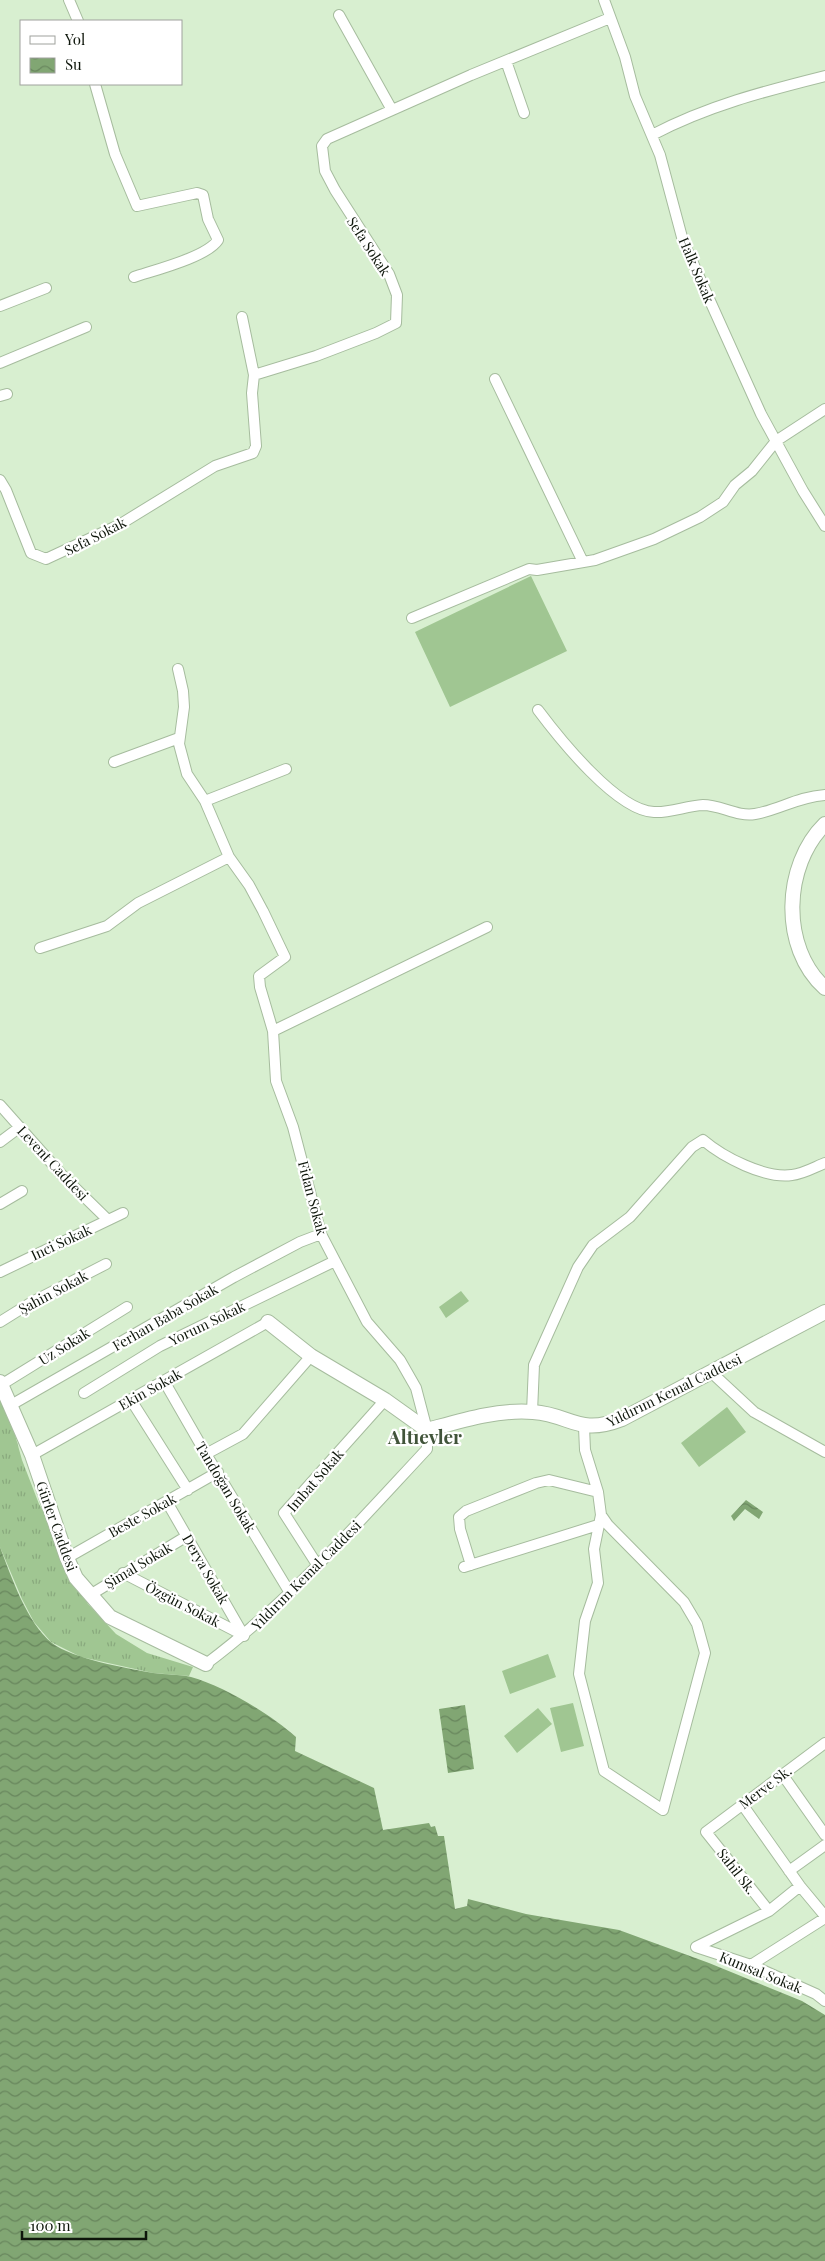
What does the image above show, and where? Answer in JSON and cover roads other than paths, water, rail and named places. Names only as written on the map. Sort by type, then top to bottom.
[{"type":"street","points":[[70,0],[78,20]]},
{"type":"street","name":"Halk Sokak","points":[[604,0],[625,57],[635,96],[652,135],[683,241],[745,379],[776,441],[825,526]]},
{"type":"street","points":[[339,15],[392,110]]},
{"type":"street","name":"Sefa Sokak","points":[[0,480],[6,490],[31,553],[46,559],[119,525],[215,466],[253,453],[256,446],[252,393],[254,375],[316,356],[376,333],[396,323],[397,295],[389,274],[335,190],[325,171],[322,146],[327,139],[506,60],[610,18]]},
{"type":"street","points":[[506,60],[524,113]]},
{"type":"street","points":[[652,135],[706,110],[764,91],[825,76]]},
{"type":"street","points":[[95,85],[115,154],[137,206],[196,193],[203,195],[208,219],[218,240],[214,246],[184,261],[134,277]]},
{"type":"street","points":[[0,306],[46,288]]},
{"type":"street","points":[[242,316],[254,375]]},
{"type":"street","points":[[0,363],[86,327]]},
{"type":"street","points":[[495,379],[583,562]]},
{"type":"street","points":[[412,618],[529,569],[537,570],[583,562],[654,539],[700,517],[723,502],[735,486],[752,471],[776,441],[825,409]]},
{"type":"street","points":[[40,948],[106,926],[138,904],[229,857],[205,801],[187,774],[182,760],[179,738],[184,707],[184,691],[178,669]]},
{"type":"street","points":[[538,710],[564,744],[606,786],[638,808],[652,812],[703,806],[739,813],[757,814],[809,796],[825,795]]},
{"type":"street","points":[[114,762],[179,738]]},
{"type":"street","points":[[205,801],[286,769]]},
{"type":"street","points":[[825,824],[818,831],[800,860],[793,893],[792,923],[802,959],[825,988]]},
{"type":"street","name":"Fidan Sokak","points":[[229,857],[249,885],[284,957],[259,976],[260,987],[273,1032],[276,1081],[293,1127],[321,1234],[367,1322],[400,1360],[416,1388],[427,1430]]},
{"type":"street","points":[[273,1032],[487,927]]},
{"type":"street","name":"Levent Caddesi","points":[[0,1105],[63,1176],[108,1220]]},
{"type":"street","points":[[0,1142],[20,1128]]},
{"type":"street","points":[[532,1412],[534,1365],[578,1267],[593,1245],[630,1217],[692,1147],[703,1140],[714,1149],[740,1164],[782,1174],[791,1175],[825,1163]]},
{"type":"street","points":[[0,1204],[22,1192]]},
{"type":"street","name":"Inci Sokak","points":[[0,1272],[123,1213]]},
{"type":"street","name":"Ferhan Baba Sokak","points":[[11,1406],[234,1277],[300,1242],[321,1234]]},
{"type":"street","name":"Yorum Sokak","points":[[84,1393],[160,1346],[335,1261]]},
{"type":"street","name":"Şahin Sokak","points":[[0,1322],[32,1302],[106,1264]]},
{"type":"street","name":"Uz Sokak","points":[[1,1384],[127,1307]]},
{"type":"street","name":"Yıldırım Kemal Caddesi","points":[[206,1664],[244,1636],[318,1566],[427,1449],[427,1430],[474,1418],[532,1412],[552,1415],[584,1427],[608,1425],[712,1373],[825,1312]]},
{"type":"street","points":[[268,1322],[311,1356],[385,1400],[427,1430]]},
{"type":"street","name":"Ekin Sokak","points":[[32,1455],[268,1322]]},
{"type":"street","points":[[206,1454],[244,1434],[311,1356]]},
{"type":"street","points":[[712,1373],[754,1412],[825,1452]]},
{"type":"street","name":"Tandoğan Sokak","points":[[164,1380],[206,1454],[290,1593]]},
{"type":"street","name":"Gürler Caddesi","points":[[1,1384],[32,1455],[67,1558],[76,1578],[110,1617],[206,1664]]},
{"type":"street","points":[[131,1400],[188,1490]]},
{"type":"street","name":"Imbat Sokak","points":[[318,1566],[284,1512],[385,1400]]},
{"type":"street","points":[[584,1427],[585,1450],[598,1492],[600,1520],[594,1550],[598,1583],[585,1621],[579,1674],[604,1771],[663,1810],[704,1652],[697,1624],[684,1602],[600,1520]]},
{"type":"street","name":"Beste Sokak","points":[[67,1558],[218,1472]]},
{"type":"street","points":[[598,1492],[550,1480],[536,1483],[466,1511],[459,1517],[467,1566],[600,1520]]},
{"type":"street","name":"Derya Sokak","points":[[167,1502],[244,1636]]},
{"type":"street","name":"Şimal Sokak","points":[[90,1595],[123,1573],[187,1536]]},
{"type":"street","name":"Özgün Sokak","points":[[123,1573],[244,1636]]},
{"type":"street","name":"Merve Sk.","points":[[706,1832],[825,1743]]},
{"type":"street","points":[[782,1774],[825,1835]]},
{"type":"street","points":[[742,1804],[800,1886],[825,1917],[751,1965]]},
{"type":"street","name":"Sahil Sk.","points":[[706,1832],[768,1911]]},
{"type":"street","points":[[789,1871],[825,1845]]},
{"type":"street","points":[[768,1911],[800,1886]]},
{"type":"street","name":"Kumsal Sokak","points":[[768,1911],[696,1947],[751,1965],[816,1994],[825,2000]]},
{"type":"water","points":[[746,1500],[763,1512],[759,1519],[745,1509],[734,1521],[731,1516]]},
{"type":"water","points":[[0,1547],[27,1611],[43,1634],[61,1649],[100,1662],[153,1673],[182,1675],[218,1687],[260,1710],[296,1737],[295,1751],[374,1788],[383,1830],[429,1823],[431,1827],[435,1826],[438,1836],[444,1836],[455,1909],[467,1906],[468,1899],[526,1914],[619,1930],[709,1963],[802,2001],[825,2015],[825,2261],[0,2261]]},
{"type":"water","points":[[465,1705],[474,1769],[448,1773],[439,1709]]},
{"type":"district","name":"Altıevler","points":[[425,1436]]}]
